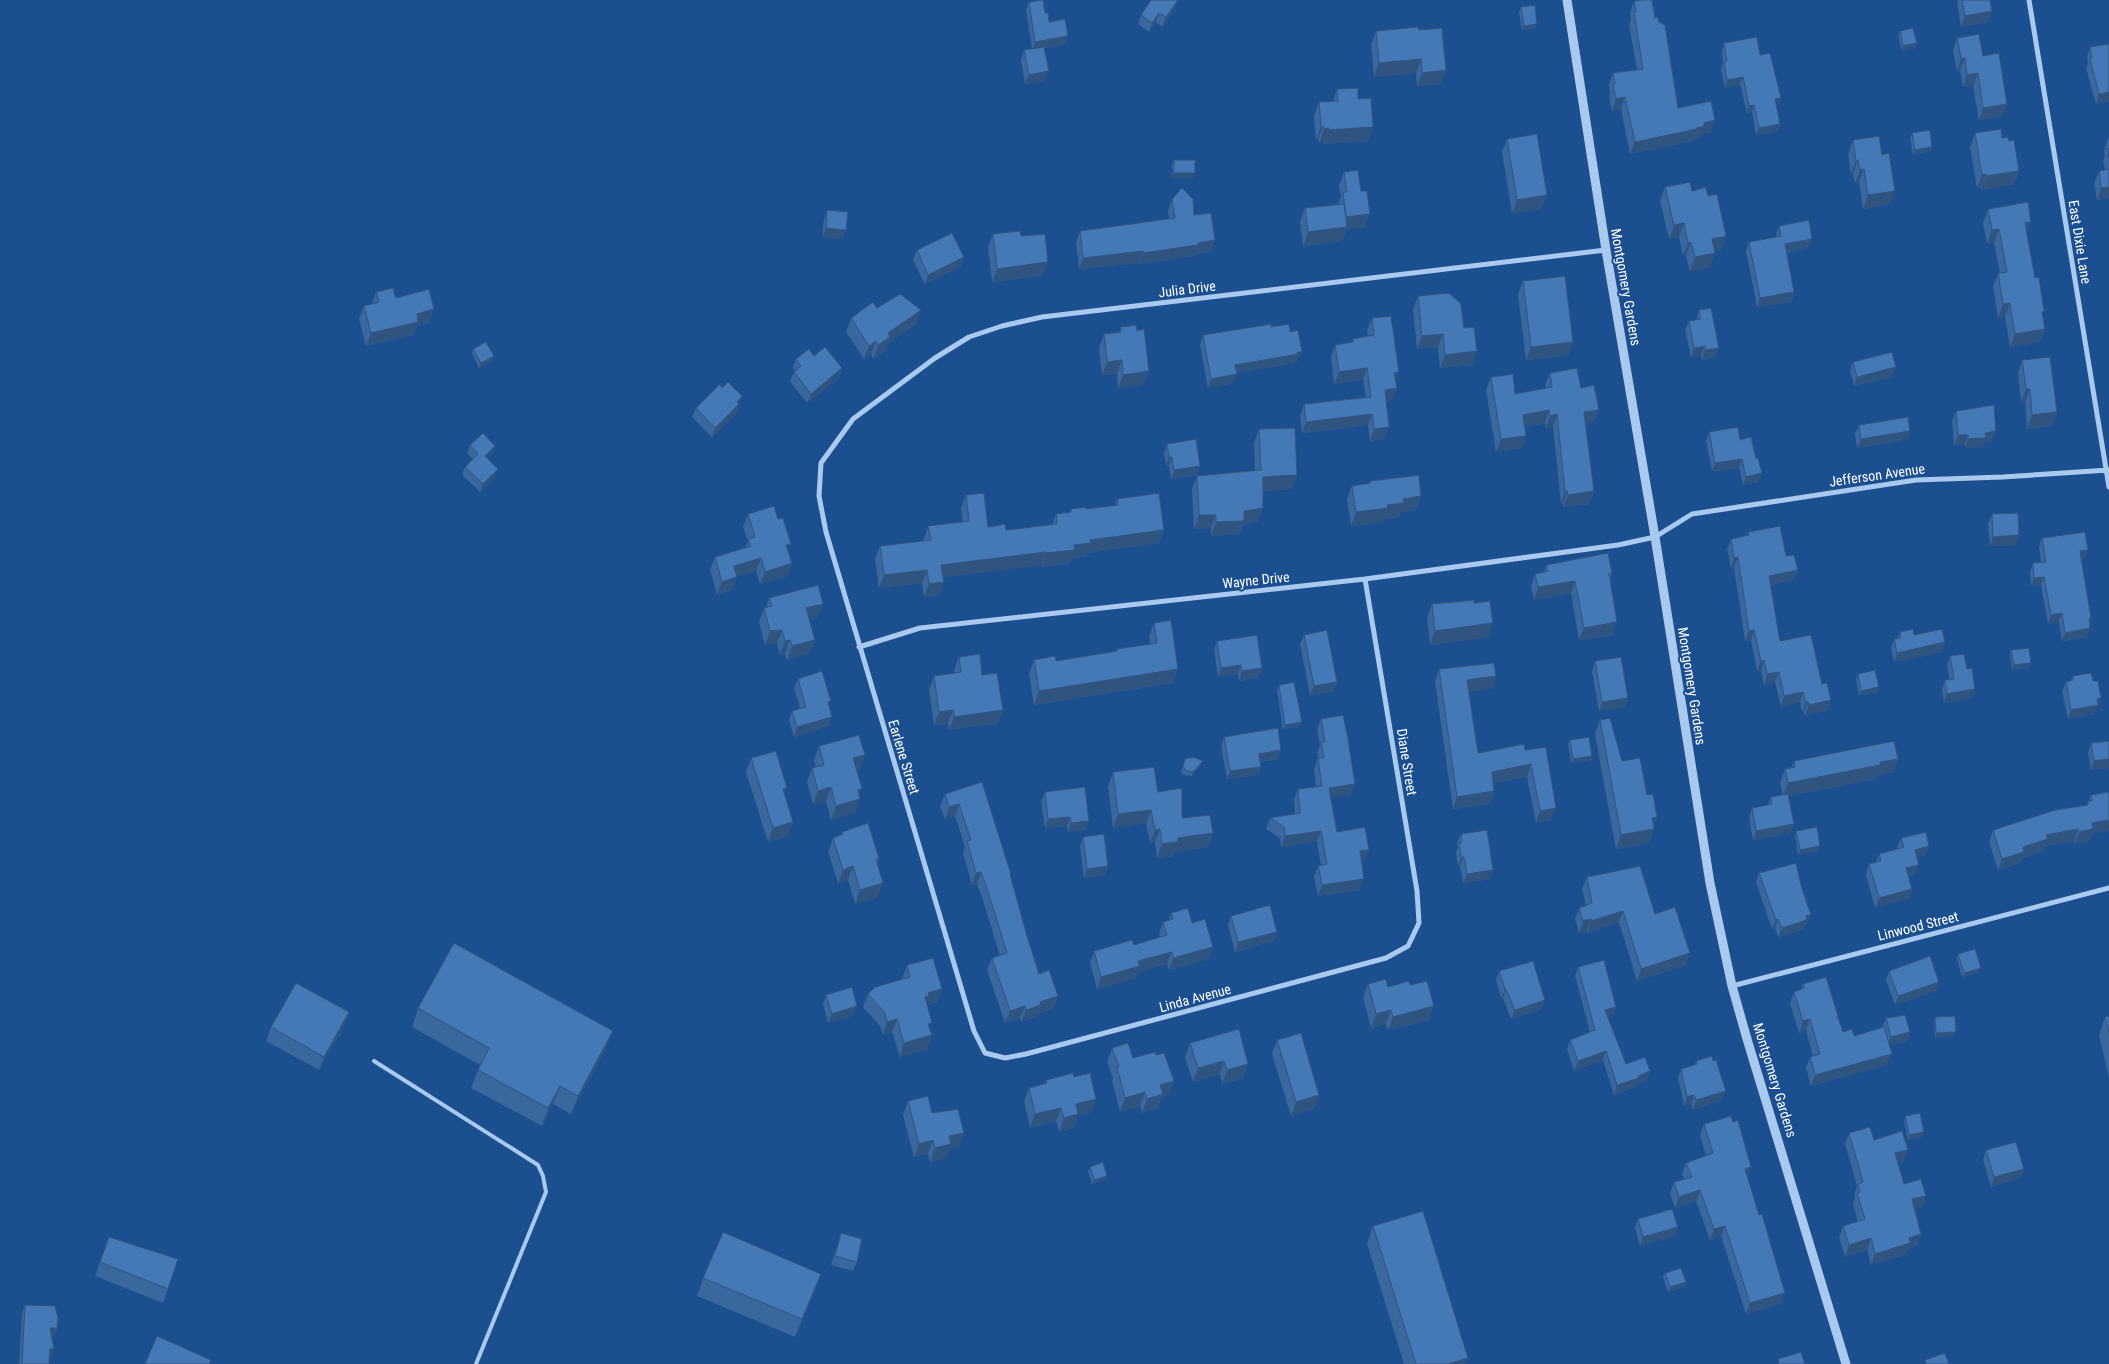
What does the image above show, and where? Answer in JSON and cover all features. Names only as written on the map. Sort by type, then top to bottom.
[{"type":"street","name":"Montgomery Gardens","points":[[1567,0],[1710,883],[1732,986],[1846,1364]]},
{"type":"street","name":"East Dixie Lane","points":[[2029,0],[2108,470],[2109,487]]},
{"type":"street","name":"Julia Drive","points":[[821,463],[853,419],[935,358],[968,337],[1002,326],[1042,317],[1606,250]]},
{"type":"street","name":"Earlene Street","points":[[821,463],[818,496],[826,532],[974,1031],[985,1053]]},
{"type":"street","name":"Jefferson Avenue","points":[[1655,537],[1692,514],[1916,480],[2003,478],[2108,470]]},
{"type":"street","name":"Wayne Drive","points":[[859,646],[920,628],[1365,579],[1618,545],[1655,537]]},
{"type":"street","name":"Diane Street","points":[[1365,579],[1417,891],[1419,923],[1408,946]]},
{"type":"street","name":"Linwood Street","points":[[1732,986],[2109,888]]},
{"type":"street","name":"Linda Avenue","points":[[985,1053],[1005,1058],[1026,1054],[1386,958],[1408,946]]},
{"type":"lane","points":[[374,1061],[538,1165],[542,1176],[546,1192],[476,1364]]},
{"type":"building","points":[[1043,0],[1049,22],[1065,19],[1068,36],[1035,42],[1029,2]]},
{"type":"building","points":[[1151,0],[1178,0],[1166,17],[1159,13],[1152,23],[1141,15]]},
{"type":"building","points":[[1652,0],[1655,18],[1658,17],[1659,22],[1665,25],[1678,108],[1711,101],[1715,120],[1704,123],[1704,126],[1697,129],[1635,142],[1625,97],[1616,99],[1613,73],[1643,69],[1634,12],[1636,12],[1634,1]]},
{"type":"building","points":[[1962,0],[1990,0],[1992,11],[1965,16]]},
{"type":"building","points":[[1535,5],[1537,24],[1524,26],[1521,7]]},
{"type":"building","points":[[1418,27],[1419,30],[1442,28],[1446,70],[1422,73],[1421,59],[1379,63],[1376,31]]},
{"type":"building","points":[[1913,28],[1917,43],[1903,46],[1900,31]]},
{"type":"building","points":[[1979,34],[1983,56],[1999,53],[2007,104],[1983,108],[1978,73],[1967,75],[1965,58],[1961,58],[1957,38]]},
{"type":"building","points":[[1757,37],[1760,55],[1770,53],[1781,98],[1775,99],[1780,124],[1759,128],[1754,105],[1749,106],[1743,77],[1727,80],[1724,62],[1727,61],[1724,43]]},
{"type":"building","points":[[2109,44],[2109,92],[2099,94],[2090,59],[2092,58],[2090,47]]},
{"type":"building","points":[[1044,47],[1049,71],[1029,75],[1024,50]]},
{"type":"building","points":[[1358,88],[1358,99],[1371,98],[1373,127],[1324,129],[1321,126],[1319,102],[1338,101],[1337,89]]},
{"type":"building","points":[[2001,129],[2002,138],[2008,137],[2009,141],[2014,140],[2019,171],[1982,175],[1975,133]]},
{"type":"building","points":[[1930,130],[1932,147],[1915,150],[1912,133]]},
{"type":"building","points":[[1537,134],[1547,195],[1517,200],[1507,139]]},
{"type":"building","points":[[1879,136],[1882,155],[1889,153],[1895,191],[1868,195],[1864,169],[1860,170],[1858,160],[1856,161],[1853,140]]},
{"type":"building","points":[[1174,160],[1195,160],[1195,173],[1174,173]]},
{"type":"building","points":[[2109,169],[2109,187],[2101,188],[2099,171]]},
{"type":"building","points":[[1358,170],[1361,191],[1367,191],[1370,214],[1346,217],[1343,192],[1347,192],[1344,172]]},
{"type":"building","points":[[1690,182],[1692,191],[1706,187],[1708,196],[1717,194],[1726,236],[1712,239],[1715,253],[1695,257],[1691,242],[1688,243],[1684,223],[1674,225],[1665,187]]},
{"type":"building","points":[[1182,188],[1193,199],[1194,215],[1211,213],[1215,240],[1198,243],[1198,245],[1143,253],[1143,251],[1083,258],[1080,231],[1175,218],[1172,199]]},
{"type":"building","points":[[2028,202],[2031,222],[2025,223],[2035,278],[2039,277],[2045,329],[2015,334],[2010,303],[2003,304],[1998,273],[2007,272],[1999,229],[1992,230],[1988,209]]},
{"type":"building","points":[[1344,204],[1347,227],[1308,232],[1305,208]]},
{"type":"building","points":[[827,210],[848,212],[846,230],[826,228]]},
{"type":"building","points":[[1809,220],[1812,239],[1785,244],[1794,292],[1760,298],[1749,242],[1781,236],[1779,226]]},
{"type":"building","points":[[1020,231],[1021,236],[1045,234],[1048,262],[997,269],[993,234]]},
{"type":"building","points":[[952,233],[964,257],[928,275],[917,250]]},
{"type":"building","points":[[1565,276],[1573,342],[1531,347],[1523,281]]},
{"type":"building","points":[[393,288],[396,298],[429,289],[434,309],[417,314],[418,322],[371,333],[364,306],[379,302],[376,292]]},
{"type":"building","points":[[1449,293],[1461,304],[1464,328],[1474,327],[1477,351],[1445,355],[1443,334],[1422,336],[1418,296]]},
{"type":"building","points":[[900,294],[921,310],[888,333],[890,337],[878,345],[876,341],[869,346],[851,318],[873,302],[877,308]]},
{"type":"building","points":[[1711,308],[1719,348],[1705,350],[1705,346],[1694,348],[1689,321],[1700,319],[1699,310]]},
{"type":"building","points":[[1391,316],[1399,372],[1394,373],[1397,388],[1385,390],[1389,427],[1374,429],[1372,414],[1306,422],[1304,404],[1371,397],[1367,368],[1339,372],[1335,345],[1353,342],[1353,339],[1374,335],[1372,318]]},
{"type":"building","points":[[1271,324],[1271,327],[1289,324],[1290,332],[1298,330],[1302,352],[1235,365],[1237,374],[1211,379],[1203,335]]},
{"type":"building","points":[[1136,325],[1137,331],[1144,329],[1149,371],[1123,375],[1122,360],[1107,362],[1104,334],[1121,332],[1121,327]]},
{"type":"building","points":[[486,342],[494,356],[481,363],[473,349]]},
{"type":"building","points":[[825,347],[842,368],[811,394],[794,372],[801,366],[796,359],[809,349],[814,356]]},
{"type":"building","points":[[1892,352],[1896,367],[1857,377],[1853,362]]},
{"type":"building","points":[[2050,357],[2057,412],[2032,415],[2030,389],[2026,389],[2022,360]]},
{"type":"building","points":[[1577,368],[1581,388],[1594,385],[1599,410],[1584,412],[1594,491],[1568,495],[1567,491],[1565,492],[1557,414],[1550,416],[1549,410],[1523,415],[1526,436],[1501,439],[1491,377],[1513,374],[1515,394],[1552,387],[1550,373]]},
{"type":"building","points":[[728,382],[742,396],[737,402],[739,404],[715,428],[696,408],[720,384],[722,388]]},
{"type":"building","points":[[1994,405],[1996,431],[1985,433],[1986,438],[1968,439],[1968,435],[1958,435],[1956,411]]},
{"type":"building","points":[[1908,417],[1910,431],[1861,439],[1859,425]]},
{"type":"building","points":[[1738,427],[1740,440],[1751,437],[1756,459],[1758,458],[1762,473],[1746,477],[1742,459],[1715,463],[1709,432]]},
{"type":"building","points":[[1295,428],[1297,475],[1263,477],[1263,508],[1244,511],[1244,521],[1216,522],[1216,515],[1199,515],[1197,476],[1261,470],[1259,429]]},
{"type":"building","points":[[483,433],[495,446],[485,456],[498,469],[483,484],[465,467],[478,454],[470,445]]},
{"type":"building","points":[[1196,439],[1200,466],[1174,470],[1167,444]]},
{"type":"building","points":[[1419,475],[1421,496],[1403,499],[1404,503],[1387,505],[1388,508],[1356,512],[1352,486],[1370,483],[1370,481]]},
{"type":"building","points":[[984,493],[988,527],[1005,524],[1006,530],[1057,524],[1056,514],[1071,512],[1071,509],[1118,505],[1117,499],[1159,493],[1164,530],[1090,540],[1091,543],[1074,545],[1075,550],[941,565],[944,582],[929,584],[927,570],[884,575],[880,546],[931,540],[928,526],[969,521],[966,495]]},
{"type":"building","points":[[774,506],[778,519],[783,518],[791,544],[786,545],[792,563],[765,572],[761,558],[734,566],[737,577],[722,582],[715,557],[751,546],[748,539],[755,537],[748,514]]},
{"type":"building","points":[[2018,513],[2019,535],[1993,537],[1992,514]]},
{"type":"building","points":[[1780,526],[1786,556],[1794,555],[1798,570],[1769,576],[1780,641],[1811,635],[1822,684],[1827,683],[1831,700],[1809,705],[1803,692],[1784,696],[1779,672],[1767,674],[1764,660],[1761,661],[1754,630],[1749,631],[1738,557],[1734,558],[1731,539],[1749,535],[1748,532]]},
{"type":"building","points":[[2085,532],[2088,550],[2080,551],[2091,618],[2089,619],[2090,628],[2065,633],[2062,613],[2051,615],[2044,577],[2034,578],[2033,563],[2046,562],[2042,538]]},
{"type":"building","points":[[1608,553],[1612,573],[1609,573],[1617,622],[1584,628],[1575,581],[1538,587],[1535,574],[1548,571],[1546,565]]},
{"type":"building","points":[[818,585],[823,604],[806,608],[815,640],[792,646],[790,640],[785,641],[782,630],[770,631],[764,608],[772,606],[769,598]]},
{"type":"building","points":[[1474,600],[1474,603],[1490,601],[1493,623],[1435,631],[1432,604]]},
{"type":"building","points":[[1171,620],[1178,669],[1039,691],[1034,660],[1055,656],[1056,661],[1157,643],[1154,623]]},
{"type":"building","points":[[1913,629],[1914,635],[1942,629],[1945,642],[1897,653],[1894,639],[1901,638],[1900,632]]},
{"type":"building","points":[[1327,630],[1337,682],[1314,686],[1304,635]]},
{"type":"building","points":[[1257,635],[1262,668],[1242,671],[1241,665],[1221,668],[1217,641]]},
{"type":"building","points":[[2029,648],[2031,663],[2014,665],[2011,650]]},
{"type":"building","points":[[980,654],[982,675],[997,673],[1003,710],[954,717],[953,710],[939,712],[934,676],[961,672],[959,657]]},
{"type":"building","points":[[1964,654],[1967,669],[1972,668],[1975,689],[1947,694],[1945,680],[1954,679],[1950,656]]},
{"type":"building","points":[[1621,657],[1628,698],[1602,702],[1595,661]]},
{"type":"building","points":[[1494,663],[1496,676],[1467,680],[1478,753],[1524,744],[1525,750],[1546,747],[1556,808],[1540,811],[1531,764],[1492,772],[1494,791],[1457,797],[1439,669]]},
{"type":"building","points":[[1875,670],[1879,687],[1861,691],[1858,674]]},
{"type":"building","points":[[822,671],[831,701],[828,702],[832,717],[797,727],[792,711],[806,707],[798,679]]},
{"type":"building","points":[[2091,673],[2093,681],[2098,681],[2101,698],[2097,699],[2098,705],[2071,710],[2066,682],[2073,680],[2073,676]]},
{"type":"building","points":[[1294,682],[1302,722],[1285,725],[1279,685]]},
{"type":"building","points":[[1343,715],[1355,784],[1329,788],[1337,832],[1365,827],[1369,850],[1360,851],[1364,879],[1322,885],[1318,866],[1327,864],[1321,831],[1285,836],[1284,827],[1270,818],[1300,813],[1298,789],[1322,786],[1318,758],[1324,758],[1321,742],[1325,742],[1321,719]]},
{"type":"building","points":[[1610,718],[1622,761],[1640,758],[1647,795],[1653,794],[1657,817],[1652,818],[1654,829],[1621,835],[1600,720]]},
{"type":"building","points":[[1278,728],[1281,750],[1259,754],[1261,767],[1230,771],[1224,737]]},
{"type":"building","points":[[859,735],[865,755],[853,758],[862,788],[858,790],[860,799],[836,806],[831,787],[818,791],[812,768],[824,765],[819,746]]},
{"type":"building","points":[[1589,737],[1592,756],[1573,759],[1570,740]]},
{"type":"building","points":[[1894,741],[1898,759],[1880,762],[1880,765],[1788,783],[1785,769],[1795,767],[1794,761]]},
{"type":"building","points":[[2109,741],[2109,759],[2094,761],[2091,743]]},
{"type":"building","points":[[776,751],[787,788],[783,789],[793,822],[773,828],[751,758]]},
{"type":"building","points":[[1193,757],[1203,761],[1193,772],[1185,770],[1183,767],[1185,759]]},
{"type":"building","points":[[1154,767],[1158,792],[1182,788],[1182,818],[1210,815],[1213,833],[1178,838],[1178,842],[1162,844],[1160,829],[1155,830],[1151,810],[1118,814],[1113,772]]},
{"type":"building","points":[[982,782],[1011,874],[1039,974],[1049,970],[1058,996],[1040,1002],[1041,1005],[1026,1010],[1025,1006],[1010,1011],[992,958],[1007,953],[981,872],[976,873],[967,841],[971,840],[959,804],[949,807],[945,794]]},
{"type":"building","points":[[1085,787],[1089,821],[1071,823],[1070,817],[1048,819],[1045,792]]},
{"type":"building","points":[[2109,792],[2109,820],[2092,823],[2093,829],[2079,832],[2078,829],[2046,835],[2048,839],[2023,847],[2024,852],[2002,859],[1993,830],[2055,810],[2088,805],[2088,801],[2092,801],[2091,795]]},
{"type":"building","points":[[1788,794],[1794,824],[1756,831],[1752,808],[1772,804],[1771,797]]},
{"type":"building","points":[[868,823],[879,858],[876,859],[883,883],[860,890],[853,866],[843,870],[833,838],[843,834],[842,832]]},
{"type":"building","points":[[1817,827],[1820,846],[1800,850],[1796,831]]},
{"type":"building","points":[[1487,830],[1493,870],[1467,874],[1464,857],[1461,857],[1459,843],[1462,843],[1461,834]]},
{"type":"building","points":[[1926,832],[1929,846],[1915,850],[1919,865],[1906,868],[1912,889],[1879,898],[1869,864],[1881,861],[1879,854],[1904,847],[1901,838]]},
{"type":"building","points":[[1104,834],[1108,866],[1087,869],[1083,837]]},
{"type":"building","points":[[1796,863],[1811,915],[1806,916],[1807,920],[1782,928],[1778,919],[1776,920],[1759,873]]},
{"type":"building","points":[[1640,866],[1655,914],[1675,907],[1690,953],[1641,969],[1623,911],[1591,921],[1591,919],[1583,921],[1579,908],[1592,903],[1587,877]]},
{"type":"building","points":[[1270,905],[1277,932],[1238,942],[1231,916]]},
{"type":"building","points":[[1188,908],[1192,923],[1205,919],[1213,947],[1173,958],[1172,952],[1138,961],[1140,966],[1101,977],[1094,951],[1132,940],[1134,945],[1167,935],[1163,922],[1173,919],[1171,913]]},
{"type":"building","points":[[454,943],[613,1031],[578,1096],[560,1086],[548,1108],[478,1070],[489,1048],[418,1008]]},
{"type":"building","points":[[1975,949],[1981,968],[1964,973],[1958,954]]},
{"type":"building","points":[[1930,956],[1939,982],[1898,996],[1889,971]]},
{"type":"building","points":[[933,958],[942,989],[928,993],[929,996],[925,997],[932,1023],[928,1024],[932,1035],[904,1043],[897,1019],[887,1022],[885,1013],[868,994],[875,987],[910,977],[907,965]]},
{"type":"building","points":[[1604,960],[1616,1007],[1605,1010],[1626,1064],[1645,1057],[1650,1071],[1638,1076],[1639,1078],[1617,1085],[1606,1051],[1578,1061],[1570,1040],[1595,1030],[1578,967]]},
{"type":"building","points":[[1533,961],[1545,1000],[1515,1010],[1499,971]]},
{"type":"building","points":[[1826,977],[1838,1016],[1836,1018],[1838,1017],[1843,1032],[1852,1029],[1854,1036],[1884,1027],[1892,1054],[1815,1075],[1810,1057],[1820,1054],[1810,1019],[1803,1021],[1794,992],[1804,988],[1803,984]]},
{"type":"building","points":[[1386,979],[1388,987],[1409,981],[1410,985],[1427,981],[1434,1006],[1393,1017],[1391,1010],[1376,1014],[1368,984]]},
{"type":"building","points":[[296,983],[349,1012],[324,1057],[271,1027]]},
{"type":"building","points":[[852,987],[857,1006],[832,1014],[826,995]]},
{"type":"building","points":[[1905,1015],[1910,1032],[1891,1037],[1886,1018]]},
{"type":"building","points":[[1955,1016],[1956,1032],[1936,1033],[1935,1017]]},
{"type":"building","points":[[2109,1016],[2109,1033],[2105,1017]]},
{"type":"building","points":[[1239,1029],[1248,1064],[1227,1070],[1224,1061],[1198,1068],[1190,1043]]},
{"type":"building","points":[[1301,1033],[1319,1095],[1296,1102],[1277,1040]]},
{"type":"building","points":[[1128,1043],[1133,1058],[1155,1052],[1156,1055],[1164,1053],[1174,1081],[1160,1085],[1163,1094],[1147,1099],[1145,1092],[1125,1098],[1117,1067],[1119,1067],[1112,1048]]},
{"type":"building","points":[[1712,1056],[1713,1061],[1716,1060],[1726,1091],[1696,1100],[1694,1095],[1687,1097],[1681,1069],[1697,1064],[1696,1061]]},
{"type":"building","points":[[1073,1073],[1074,1077],[1090,1073],[1096,1099],[1076,1104],[1078,1114],[1064,1118],[1061,1108],[1035,1114],[1029,1088],[1047,1083],[1046,1080]]},
{"type":"building","points":[[928,1096],[932,1113],[958,1109],[964,1133],[949,1136],[951,1144],[935,1148],[933,1140],[919,1144],[908,1101]]},
{"type":"building","points":[[1920,1113],[1924,1132],[1909,1135],[1905,1116]]},
{"type":"building","points":[[1731,1116],[1733,1122],[1738,1120],[1751,1167],[1745,1169],[1759,1215],[1762,1214],[1785,1293],[1750,1303],[1725,1226],[1714,1229],[1700,1190],[1679,1197],[1674,1182],[1692,1177],[1686,1163],[1713,1153],[1704,1124]]},
{"type":"building","points":[[1870,1127],[1874,1140],[1902,1131],[1908,1150],[1895,1153],[1904,1184],[1921,1179],[1926,1196],[1912,1199],[1921,1234],[1909,1238],[1910,1243],[1875,1254],[1871,1238],[1849,1245],[1843,1226],[1865,1219],[1857,1193],[1860,1192],[1858,1184],[1863,1182],[1849,1133]]},
{"type":"building","points":[[2016,1142],[2024,1169],[1994,1177],[1986,1150]]},
{"type":"building","points":[[1103,1162],[1107,1176],[1094,1180],[1090,1167]]},
{"type":"building","points":[[1672,1209],[1678,1227],[1643,1237],[1638,1219]]},
{"type":"building","points":[[1423,1211],[1468,1358],[1448,1364],[1416,1364],[1373,1226]]},
{"type":"building","points":[[723,1232],[821,1274],[802,1319],[703,1278]]},
{"type":"building","points":[[841,1233],[862,1239],[857,1262],[835,1256]]},
{"type":"building","points":[[109,1237],[178,1259],[168,1289],[100,1262]]},
{"type":"building","points":[[1681,1268],[1686,1282],[1670,1287],[1665,1273]]},
{"type":"building","points":[[25,1305],[55,1306],[58,1318],[57,1328],[50,1328],[54,1349],[50,1349],[49,1364],[22,1364]]},
{"type":"building","points":[[157,1336],[211,1360],[209,1364],[145,1364]]},
{"type":"building","points":[[1801,1352],[1805,1364],[1776,1364],[1779,1363],[1778,1359]]},
{"type":"building","points":[[1945,1353],[1949,1364],[1926,1364],[1925,1360]]}]
